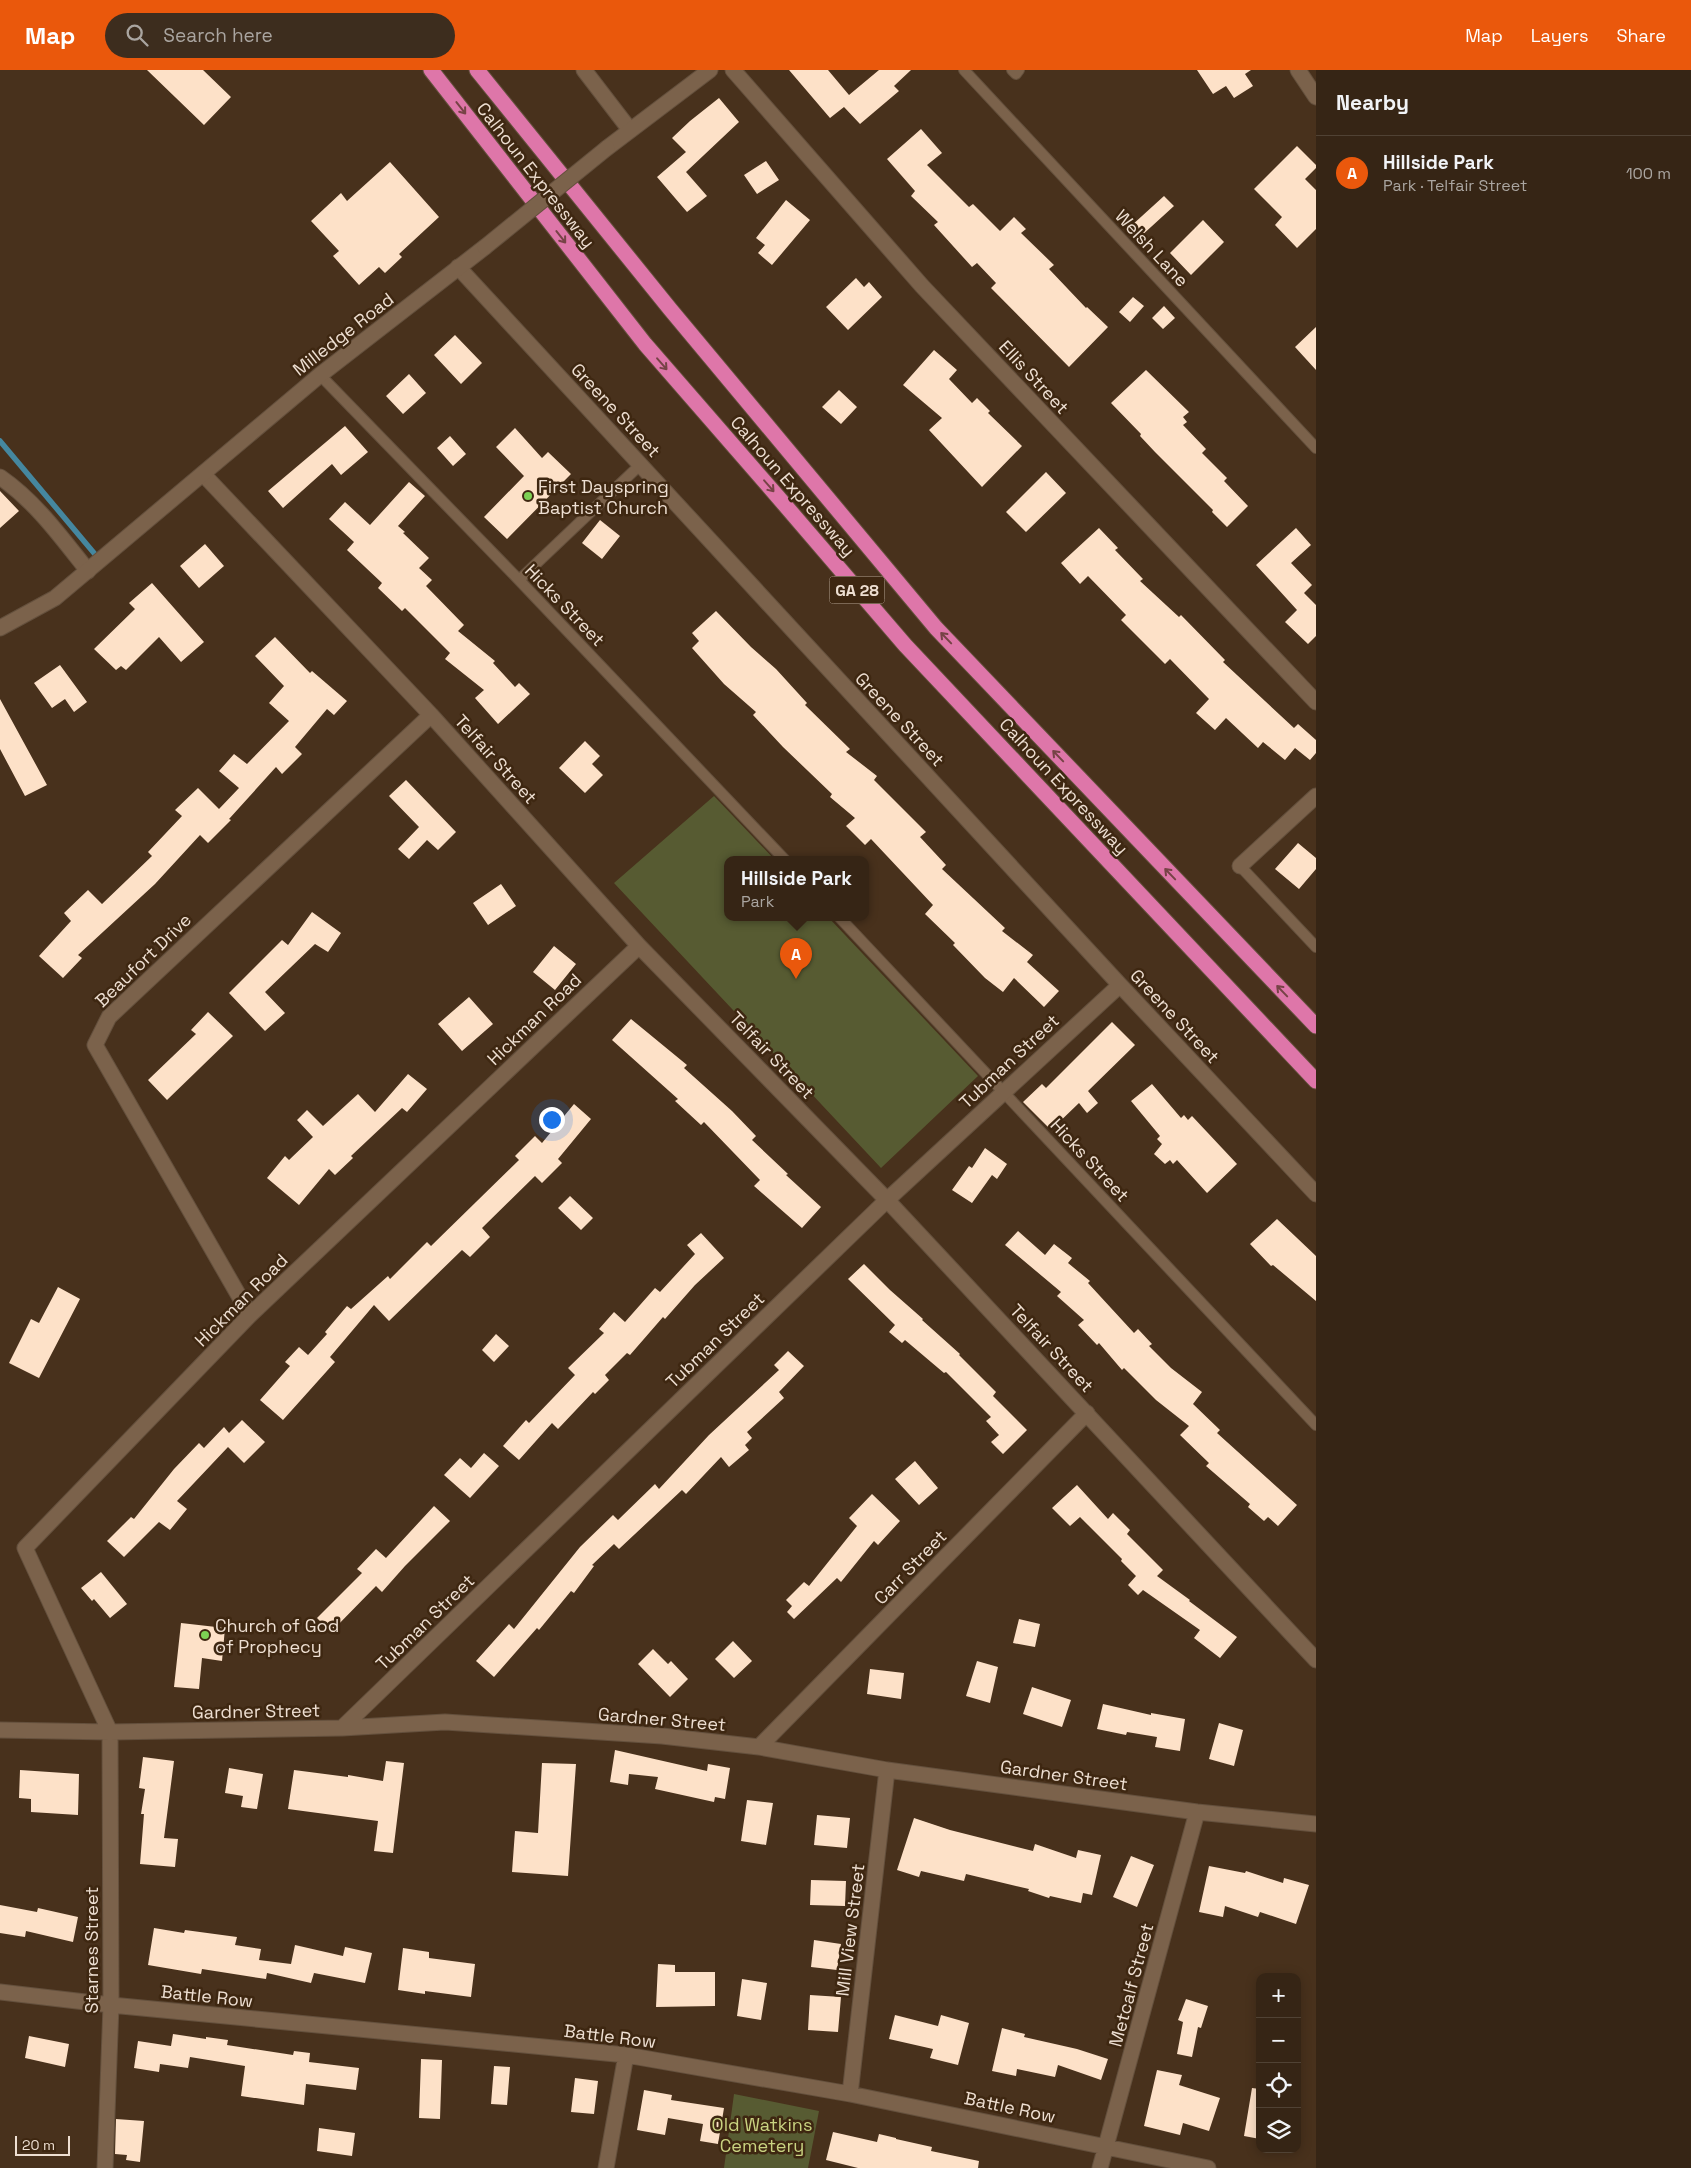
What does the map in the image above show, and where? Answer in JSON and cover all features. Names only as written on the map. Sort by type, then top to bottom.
[{"type":"highway","name":"Calhoun Expressway","points":[[431,70],[645,344],[905,645],[1316,1081]]},
{"type":"highway","name":"Calhoun Expressway","points":[[476,70],[670,309],[936,628],[1316,1026]]},
{"type":"street","points":[[584,70],[630,130]]},
{"type":"street","name":"Milledge Road","points":[[0,628],[54,598],[320,375],[630,130],[710,70]]},
{"type":"street","name":"Ellis Street","points":[[733,70],[922,286],[1316,702]]},
{"type":"street","points":[[1298,70],[1316,97]]},
{"type":"street","name":"Greene Street","points":[[458,267],[1120,985],[1316,1194]]},
{"type":"street","name":"Telfair Street","points":[[203,474],[431,715],[639,946],[887,1200],[1087,1412],[1316,1660]]},
{"type":"street","points":[[0,477],[21,491],[55,529],[88,571]]},
{"type":"street","name":"Beaufort Drive","points":[[250,1315],[95,1045],[109,1017],[431,715]]},
{"type":"street","points":[[1240,866],[1316,796]]},
{"type":"street","name":"Hickman Road","points":[[110,1732],[25,1548],[250,1315],[639,946]]},
{"type":"street","name":"Tubman Street","points":[[342,1728],[887,1200],[1120,985]]},
{"type":"street","name":"Carr Street","points":[[760,1747],[1087,1412]]},
{"type":"street","name":"Gardner Street","points":[[0,1730],[110,1732],[342,1728],[445,1722],[662,1736],[760,1747],[887,1770],[1196,1812],[1316,1824]]},
{"type":"street","name":"Starnes Street","points":[[104,2168],[110,2005],[110,1732]]},
{"type":"street","name":"Mill View Street","points":[[850,2094],[887,1770]]},
{"type":"street","name":"Metcalf Street","points":[[1100,2168],[1196,1812]]},
{"type":"street","name":"Battle Row","points":[[0,1992],[110,2005],[626,2055],[850,2094],[1208,2168]]},
{"type":"street","points":[[606,2168],[626,2055]]},
{"type":"lane","name":"Welsh Lane","points":[[964,70],[1316,448]]},
{"type":"lane","points":[[1012,70],[1016,74],[1019,70]]},
{"type":"lane","name":"Hicks Street","points":[[320,375],[519,580],[781,856]]},
{"type":"lane","points":[[519,580],[640,464]]},
{"type":"lane","points":[[1240,866],[1316,947]]},
{"type":"lane","name":"Hicks Street","points":[[843,921],[1004,1090],[1316,1426]]},
{"type":"green space","points":[[714,796],[771,856],[724,856],[724,921],[832,921],[978,1076],[881,1168],[614,883]]},
{"type":"green space","name":"Old Watkins Cemetery","points":[[734,2094],[819,2111],[808,2168],[724,2168]]},
{"type":"building","points":[[147,70],[203,70],[231,97],[204,125]]},
{"type":"building","points":[[789,70],[828,70],[849,95],[879,70],[911,70],[894,86],[899,91],[860,124],[844,107],[830,118]]},
{"type":"building","points":[[1197,70],[1251,70],[1245,74],[1253,86],[1234,98],[1226,86],[1213,94]]},
{"type":"building","points":[[719,98],[739,122],[686,172],[707,196],[687,212],[657,177],[686,152],[672,138]]},
{"type":"building","points":[[921,129],[942,153],[927,165],[969,207],[973,204],[1000,231],[1014,217],[1026,229],[1021,233],[1054,265],[1049,269],[1086,308],[1108,327],[1069,367],[991,288],[996,283],[977,263],[972,267],[934,225],[938,222],[911,196],[915,191],[887,159]]},
{"type":"building","points":[[1297,146],[1316,165],[1316,168],[1305,179],[1316,190],[1316,229],[1297,248],[1275,225],[1282,217],[1254,189]]},
{"type":"building","points":[[766,161],[779,180],[757,194],[744,175]]},
{"type":"building","points":[[390,162],[439,217],[399,254],[402,257],[385,273],[379,267],[359,285],[333,256],[339,251],[311,221],[341,193],[347,201]]},
{"type":"building","points":[[1164,196],[1174,206],[1140,237],[1131,226]]},
{"type":"building","points":[[786,200],[810,220],[772,265],[758,253],[765,245],[756,238]]},
{"type":"building","points":[[1203,220],[1224,242],[1191,275],[1170,253]]},
{"type":"building","points":[[856,278],[864,287],[869,282],[882,297],[848,330],[826,307]]},
{"type":"building","points":[[1133,297],[1144,306],[1130,322],[1119,312]]},
{"type":"building","points":[[1164,306],[1175,318],[1163,329],[1152,318]]},
{"type":"building","points":[[1316,327],[1316,370],[1295,347]]},
{"type":"building","points":[[455,335],[482,363],[461,384],[434,355]]},
{"type":"building","points":[[934,350],[957,370],[949,379],[972,403],[977,398],[990,411],[988,413],[1022,446],[982,487],[929,430],[942,418],[903,385]]},
{"type":"building","points":[[1146,370],[1189,412],[1183,417],[1187,422],[1183,425],[1206,449],[1202,453],[1227,478],[1224,481],[1248,506],[1227,527],[1111,403]]},
{"type":"building","points":[[409,374],[426,393],[403,414],[386,396]]},
{"type":"building","points":[[839,390],[857,407],[841,424],[822,407]]},
{"type":"building","points":[[345,426],[368,452],[341,475],[332,464],[283,508],[268,491]]},
{"type":"building","name":"First Dayspring Baptist Church","points":[[515,428],[542,458],[548,452],[571,474],[507,539],[484,517],[524,476],[496,447]]},
{"type":"building","points":[[450,436],[466,454],[453,466],[437,448]]},
{"type":"building","points":[[1046,472],[1066,493],[1026,532],[1006,512]]},
{"type":"building","points":[[409,482],[425,496],[398,526],[429,558],[419,568],[432,580],[426,586],[464,625],[458,631],[495,661],[493,663],[515,687],[519,683],[530,694],[498,724],[475,698],[484,690],[445,659],[450,653],[405,608],[402,611],[378,588],[382,583],[347,550],[354,542],[329,519],[345,502],[370,525]]},
{"type":"building","points":[[0,491],[19,511],[0,528]]},
{"type":"building","points":[[600,520],[620,536],[602,559],[582,543]]},
{"type":"building","points":[[1099,528],[1118,548],[1115,550],[1143,579],[1140,581],[1179,617],[1181,615],[1225,660],[1223,662],[1294,728],[1298,724],[1316,740],[1316,753],[1310,760],[1295,748],[1285,760],[1263,742],[1258,748],[1226,718],[1215,730],[1196,713],[1209,699],[1170,659],[1165,664],[1121,620],[1126,615],[1088,576],[1080,584],[1061,563]]},
{"type":"building","points":[[1296,528],[1311,545],[1291,563],[1312,585],[1304,593],[1316,605],[1316,636],[1308,644],[1285,622],[1297,610],[1256,565]]},
{"type":"building","points":[[205,544],[224,566],[199,588],[180,566]]},
{"type":"building","points":[[152,583],[204,642],[181,662],[159,637],[126,670],[121,666],[116,670],[94,649],[135,609],[129,603]]},
{"type":"building","points":[[716,611],[751,647],[776,669],[807,703],[805,705],[850,749],[846,752],[877,776],[874,780],[926,832],[920,837],[946,865],[942,869],[1005,928],[1002,931],[1033,955],[1027,962],[1059,991],[1044,1007],[1014,978],[1003,992],[985,978],[953,945],[955,943],[925,914],[933,905],[871,839],[865,845],[846,826],[855,818],[830,797],[832,794],[783,747],[753,715],[756,712],[724,684],[692,648],[699,641],[692,633]]},
{"type":"building","points":[[275,637],[310,673],[312,671],[347,701],[334,715],[327,709],[295,747],[302,754],[282,774],[276,767],[229,819],[231,820],[208,843],[200,835],[155,884],[78,955],[82,958],[63,978],[39,956],[71,921],[64,913],[88,890],[102,904],[152,856],[148,852],[182,816],[175,810],[198,788],[219,809],[239,788],[219,771],[234,754],[247,764],[289,721],[269,703],[284,686],[255,656]]},
{"type":"building","points":[[60,665],[87,702],[74,712],[65,699],[52,708],[34,683]]},
{"type":"building","points":[[0,699],[47,785],[25,796],[0,749]]},
{"type":"building","points":[[585,741],[600,756],[592,764],[603,775],[585,793],[559,768]]},
{"type":"building","points":[[406,780],[456,832],[438,850],[427,840],[409,859],[398,849],[419,827],[389,796]]},
{"type":"building","points":[[1298,843],[1316,858],[1316,869],[1299,889],[1275,869]]},
{"type":"building","points":[[501,884],[516,906],[488,925],[473,903]]},
{"type":"building","points":[[312,912],[341,933],[328,952],[315,944],[265,992],[285,1013],[265,1031],[229,993],[282,940],[288,945]]},
{"type":"building","points":[[554,946],[576,964],[555,990],[533,972]]},
{"type":"building","points":[[469,997],[493,1024],[462,1051],[438,1024]]},
{"type":"building","points":[[208,1012],[233,1036],[167,1100],[148,1080],[196,1034],[191,1030]]},
{"type":"building","points":[[631,1019],[687,1065],[684,1068],[732,1111],[756,1136],[752,1140],[821,1207],[802,1228],[754,1186],[760,1180],[704,1122],[701,1125],[675,1101],[678,1099],[612,1040]]},
{"type":"building","points":[[1112,1022],[1135,1045],[1088,1091],[1098,1103],[1087,1113],[1079,1103],[1051,1130],[1023,1102],[1042,1084],[1046,1088]]},
{"type":"building","points":[[408,1074],[427,1089],[407,1112],[402,1108],[351,1156],[353,1158],[335,1175],[329,1169],[299,1205],[267,1178],[285,1156],[289,1160],[313,1137],[297,1120],[307,1110],[323,1126],[358,1094],[375,1112]]},
{"type":"building","points":[[1152,1084],[1181,1118],[1184,1115],[1188,1120],[1192,1116],[1237,1164],[1207,1193],[1177,1160],[1173,1164],[1170,1160],[1165,1164],[1154,1154],[1162,1144],[1157,1139],[1160,1136],[1131,1101]]},
{"type":"building","points":[[574,1104],[591,1119],[558,1159],[562,1163],[542,1183],[535,1176],[482,1228],[490,1237],[470,1257],[462,1250],[389,1321],[374,1305],[330,1357],[335,1362],[283,1420],[260,1400],[290,1366],[285,1362],[299,1347],[308,1355],[327,1334],[325,1332],[347,1306],[351,1309],[388,1276],[390,1279],[427,1242],[431,1246],[519,1160],[515,1156],[535,1136],[542,1143]]},
{"type":"building","points":[[985,1148],[1007,1164],[997,1179],[992,1175],[972,1203],[952,1190],[969,1166],[972,1168]]},
{"type":"building","points":[[570,1196],[593,1218],[581,1230],[558,1208]]},
{"type":"building","points":[[1277,1219],[1316,1256],[1316,1301],[1273,1265],[1271,1266],[1250,1244]]},
{"type":"building","points":[[1018,1231],[1045,1255],[1054,1244],[1072,1258],[1068,1263],[1090,1281],[1088,1283],[1134,1333],[1138,1329],[1152,1344],[1149,1346],[1171,1368],[1202,1392],[1193,1404],[1220,1430],[1217,1433],[1297,1505],[1278,1526],[1268,1517],[1264,1521],[1248,1507],[1250,1504],[1206,1466],[1209,1463],[1180,1435],[1189,1426],[1156,1400],[1124,1368],[1122,1370],[1099,1343],[1097,1345],[1078,1325],[1084,1320],[1057,1296],[1061,1292],[1005,1245]]},
{"type":"building","points":[[701,1233],[724,1258],[695,1285],[665,1319],[663,1317],[630,1355],[627,1353],[605,1375],[609,1380],[595,1394],[593,1392],[558,1429],[552,1423],[519,1460],[503,1446],[526,1420],[529,1423],[575,1375],[568,1368],[604,1333],[599,1329],[614,1312],[625,1322],[655,1288],[660,1292],[695,1254],[687,1245]]},
{"type":"building","points":[[864,1264],[960,1354],[996,1392],[993,1396],[1027,1430],[1003,1454],[991,1442],[999,1435],[986,1421],[991,1417],[946,1372],[944,1373],[905,1340],[902,1343],[889,1332],[895,1325],[848,1279]]},
{"type":"building","points":[[58,1287],[80,1299],[39,1378],[9,1363],[31,1319],[39,1323]]},
{"type":"building","points":[[496,1334],[509,1346],[494,1362],[482,1350]]},
{"type":"building","points":[[788,1351],[804,1366],[779,1392],[784,1398],[747,1432],[752,1438],[745,1445],[749,1450],[729,1467],[721,1457],[686,1494],[682,1490],[619,1549],[614,1544],[592,1565],[594,1566],[574,1593],[571,1591],[539,1630],[537,1628],[494,1677],[476,1661],[509,1624],[514,1629],[580,1547],[613,1515],[618,1520],[655,1484],[659,1489],[709,1435],[779,1370],[774,1365]]},
{"type":"building","points":[[242,1420],[265,1442],[244,1463],[228,1447],[177,1501],[187,1509],[170,1530],[159,1522],[124,1557],[107,1541],[131,1517],[134,1519],[174,1469],[199,1443],[204,1448],[224,1427],[229,1433]]},
{"type":"building","points":[[484,1453],[499,1466],[470,1498],[444,1475],[460,1458],[471,1468]]},
{"type":"building","points":[[915,1461],[938,1488],[919,1505],[895,1479]]},
{"type":"building","points":[[1077,1485],[1108,1519],[1113,1513],[1130,1530],[1127,1534],[1163,1570],[1157,1576],[1237,1637],[1220,1658],[1194,1638],[1200,1630],[1143,1590],[1138,1595],[1128,1585],[1136,1576],[1121,1561],[1122,1559],[1080,1517],[1070,1526],[1052,1508]]},
{"type":"building","points":[[872,1494],[900,1521],[878,1545],[874,1541],[841,1582],[837,1578],[794,1619],[787,1612],[792,1606],[786,1600],[804,1582],[809,1586],[857,1526],[849,1518]]},
{"type":"building","points":[[434,1506],[450,1521],[382,1592],[376,1586],[331,1632],[317,1618],[362,1573],[357,1569],[376,1549],[386,1558]]},
{"type":"building","points":[[101,1572],[127,1604],[110,1618],[94,1599],[92,1601],[81,1588]]},
{"type":"building","points":[[1019,1619],[1040,1624],[1035,1647],[1013,1643]]},
{"type":"building","points":[[181,1623],[225,1628],[222,1661],[202,1658],[199,1689],[174,1687]]},
{"type":"building","points":[[733,1641],[752,1661],[734,1678],[715,1659]]},
{"type":"building","points":[[653,1649],[668,1664],[671,1661],[688,1679],[670,1697],[638,1664]]},
{"type":"building","points":[[977,1661],[998,1667],[990,1703],[966,1696]]},
{"type":"building","points":[[870,1669],[904,1673],[901,1699],[867,1694]]},
{"type":"building","points":[[1032,1687],[1071,1700],[1062,1727],[1023,1714]]},
{"type":"building","points":[[1103,1704],[1151,1715],[1151,1713],[1185,1719],[1180,1751],[1155,1747],[1157,1737],[1127,1732],[1126,1735],[1097,1729]]},
{"type":"building","points":[[1219,1723],[1243,1730],[1234,1766],[1209,1759]]},
{"type":"building","points":[[615,1750],[707,1771],[708,1764],[730,1768],[725,1799],[715,1797],[714,1802],[655,1789],[658,1777],[629,1774],[628,1785],[610,1782]]},
{"type":"building","points":[[143,1757],[174,1761],[164,1838],[178,1839],[175,1867],[140,1864],[144,1814],[141,1814],[145,1789],[139,1788]]},
{"type":"building","points":[[386,1761],[404,1763],[393,1853],[374,1851],[378,1821],[288,1809],[294,1770],[348,1777],[348,1775],[383,1781]]},
{"type":"building","points":[[542,1763],[576,1764],[568,1876],[512,1872],[515,1831],[538,1833]]},
{"type":"building","points":[[229,1768],[263,1774],[257,1809],[241,1807],[243,1796],[225,1793]]},
{"type":"building","points":[[20,1770],[79,1774],[78,1815],[31,1812],[31,1799],[19,1798]]},
{"type":"building","points":[[747,1800],[773,1803],[766,1845],[741,1841]]},
{"type":"building","points":[[817,1815],[850,1818],[847,1848],[814,1845]]},
{"type":"building","points":[[914,1818],[950,1830],[1033,1851],[1035,1844],[1076,1858],[1078,1850],[1101,1855],[1092,1895],[1083,1893],[1081,1903],[1050,1896],[1049,1898],[1028,1891],[1029,1889],[966,1874],[964,1881],[921,1871],[919,1877],[897,1870]]},
{"type":"building","points":[[1131,1856],[1154,1865],[1137,1907],[1113,1897]]},
{"type":"building","points":[[1209,1866],[1245,1873],[1246,1871],[1283,1883],[1284,1878],[1309,1885],[1296,1924],[1260,1912],[1258,1917],[1225,1906],[1223,1917],[1199,1912]]},
{"type":"building","points":[[811,1880],[846,1881],[845,1906],[810,1905]]},
{"type":"building","points":[[0,1905],[37,1912],[38,1908],[78,1917],[73,1942],[26,1931],[25,1937],[0,1933]]},
{"type":"building","points":[[154,1928],[184,1933],[185,1930],[237,1937],[235,1945],[261,1949],[259,1960],[291,1964],[295,1945],[343,1956],[345,1947],[372,1953],[365,1983],[314,1973],[311,1983],[267,1973],[266,1979],[202,1969],[201,1974],[148,1965]]},
{"type":"building","points":[[814,1940],[841,1944],[837,1970],[811,1967]]},
{"type":"building","points":[[403,1948],[429,1952],[429,1958],[475,1964],[471,1997],[425,1991],[425,1994],[398,1990]]},
{"type":"building","points":[[658,1964],[675,1965],[675,1972],[715,1972],[715,2006],[656,2007]]},
{"type":"building","points":[[742,1979],[767,1983],[761,2020],[737,2016]]},
{"type":"building","points":[[810,1995],[841,1997],[838,2032],[808,2030]]},
{"type":"building","points":[[1186,1999],[1208,2006],[1201,2028],[1198,2027],[1192,2057],[1177,2054],[1183,2022],[1178,2020]]},
{"type":"building","points":[[895,2015],[938,2026],[941,2015],[969,2023],[958,2065],[930,2058],[933,2049],[889,2039]]},
{"type":"building","points":[[1002,2028],[1025,2034],[1024,2037],[1077,2049],[1108,2059],[1101,2080],[1058,2065],[1055,2077],[1017,2069],[1016,2076],[992,2071]]},
{"type":"building","points":[[173,2034],[228,2040],[227,2045],[293,2055],[294,2051],[310,2053],[309,2062],[359,2068],[356,2090],[306,2084],[304,2105],[241,2096],[245,2066],[190,2057],[188,2068],[160,2064],[159,2072],[134,2068],[138,2041],[171,2046]]},
{"type":"building","points":[[29,2036],[69,2044],[65,2067],[25,2058]]},
{"type":"building","points":[[421,2059],[442,2060],[440,2119],[419,2118]]},
{"type":"building","points":[[494,2066],[510,2067],[507,2105],[491,2104]]},
{"type":"building","points":[[1157,2070],[1182,2075],[1179,2085],[1220,2098],[1209,2131],[1183,2123],[1180,2135],[1144,2126]]},
{"type":"building","points":[[575,2078],[598,2081],[594,2114],[571,2112]]},
{"type":"building","points":[[1252,2088],[1256,2088],[1256,2138],[1244,2136]]},
{"type":"building","points":[[644,2090],[672,2095],[671,2100],[724,2108],[718,2144],[700,2141],[703,2124],[668,2118],[665,2135],[637,2130]]},
{"type":"building","points":[[116,2119],[144,2121],[140,2162],[126,2160],[127,2155],[115,2154]]},
{"type":"building","points":[[319,2128],[355,2133],[352,2156],[317,2151]]},
{"type":"building","points":[[833,2132],[877,2142],[879,2134],[896,2138],[932,2147],[931,2151],[979,2161],[978,2168],[858,2168],[826,2160]]},
{"type":"waterway","points":[[0,441],[99,559]]},
{"type":"place","name":"First Dayspring Baptist Church","points":[[528,496]]},
{"type":"place","name":"Hillside Park","points":[[796,979]]},
{"type":"place","name":"Church of God of Prophecy","points":[[205,1635]]}]
